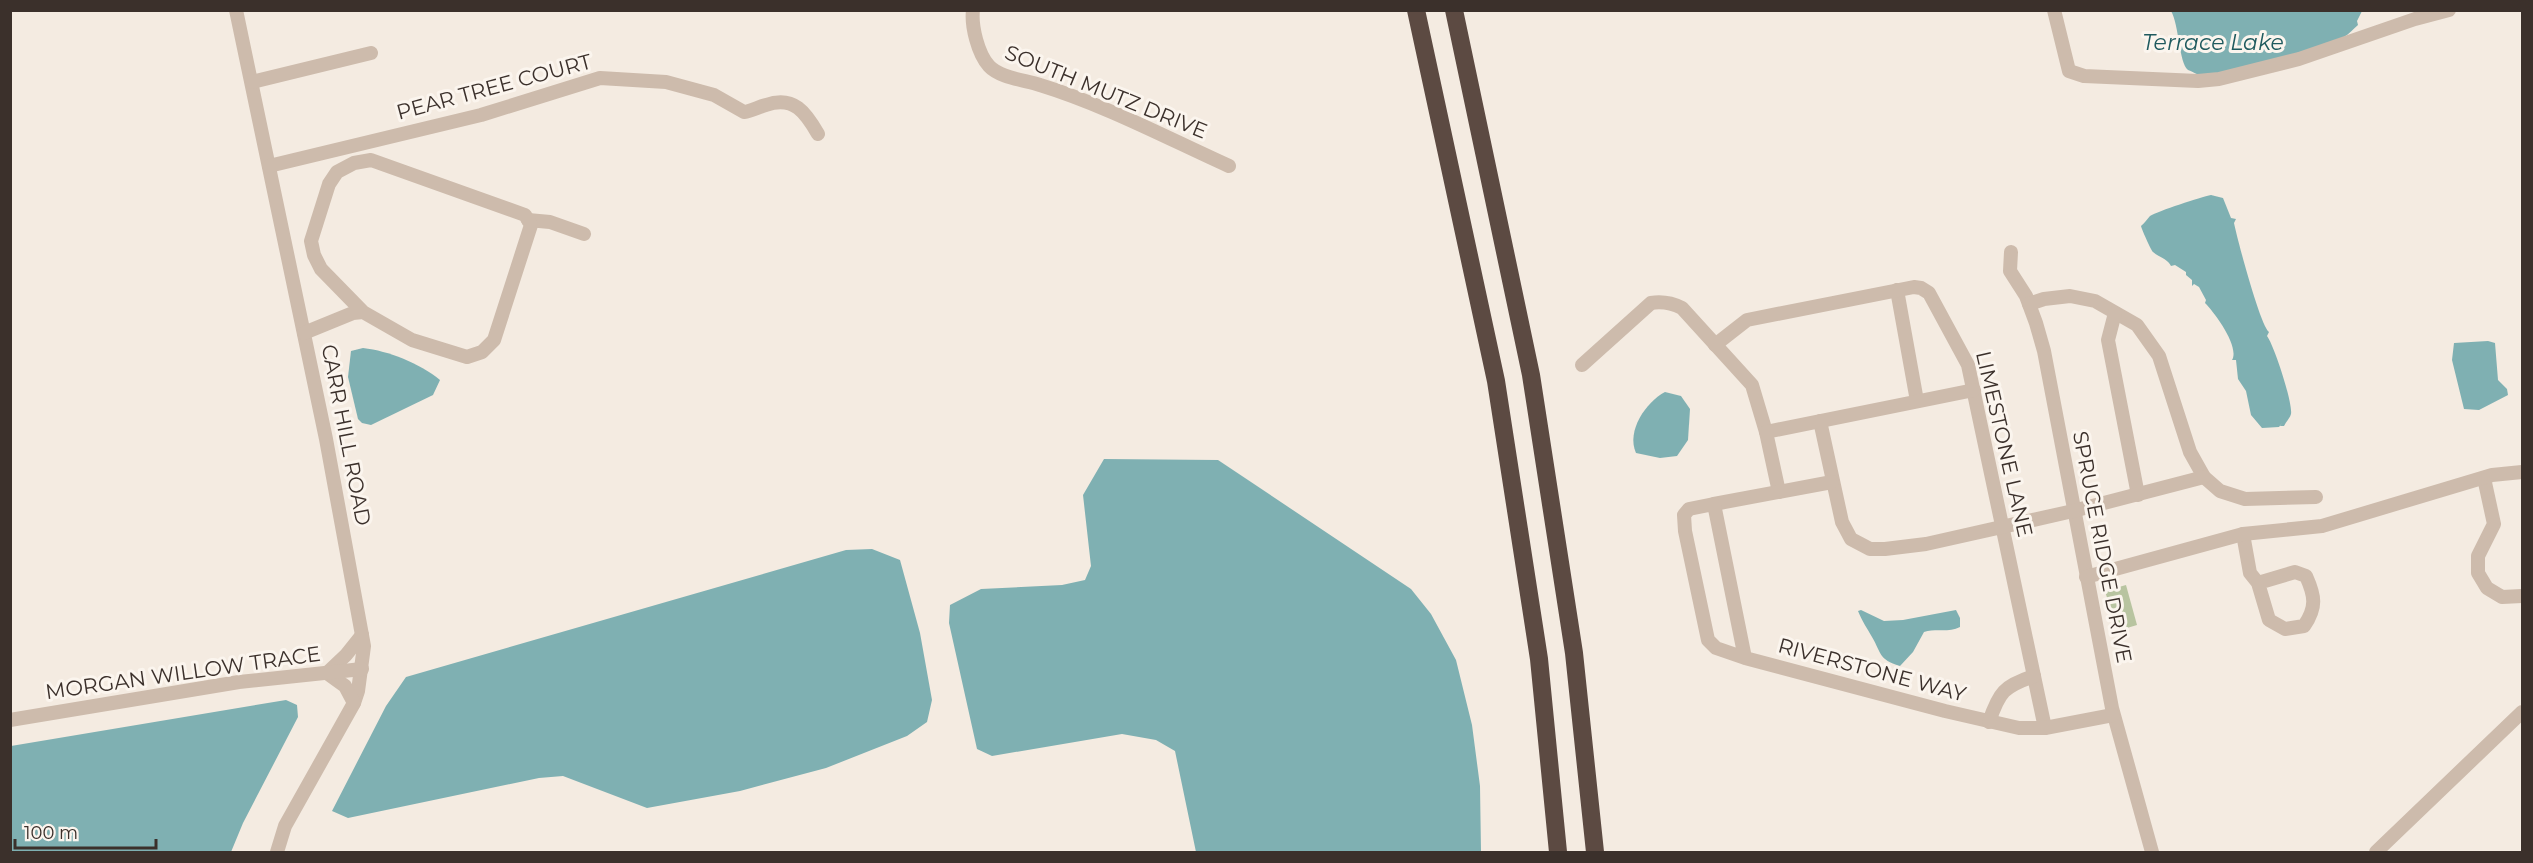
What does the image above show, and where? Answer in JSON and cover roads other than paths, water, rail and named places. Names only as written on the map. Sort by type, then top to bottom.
[{"type":"highway","points":[[1416,10],[1496,381],[1539,659],[1557,834],[1556,852]]},
{"type":"highway","points":[[1454,10],[1531,375],[1574,653],[1594,852]]},
{"type":"street","name":"CARR HILL ROAD","points":[[236,10],[327,439],[364,646],[362,669],[354,703],[285,826],[277,852]]},
{"type":"street","name":"SOUTH MUTZ DRIVE","points":[[973,10],[971,27],[988,65],[997,72],[1043,86],[1115,114],[1229,166]]},
{"type":"street","points":[[2054,10],[2069,71],[2084,76],[2198,81],[2219,79],[2299,59],[2449,10]]},
{"type":"street","points":[[252,82],[371,53]]},
{"type":"street","name":"PEAR TREE COURT","points":[[269,166],[481,114],[600,78],[666,82],[714,95],[744,112],[777,102],[788,103],[806,113],[818,134]]},
{"type":"street","points":[[371,160],[525,215],[531,225],[494,340],[482,352],[467,357],[438,349],[412,340],[363,312],[321,269],[314,255],[312,241],[329,184],[337,172],[354,163],[371,160]]},
{"type":"street","points":[[528,220],[550,222],[584,234]]},
{"type":"street","name":"SPRUCE RIDGE DRIVE","points":[[2011,252],[2010,271],[2029,304],[2044,351],[2113,715],[2152,852]]},
{"type":"street","name":"LIMESTONE LANE","points":[[1715,345],[1747,320],[1914,287],[1929,293],[1968,364],[2045,728]]},
{"type":"street","points":[[1897,290],[1917,401]]},
{"type":"street","points":[[2029,304],[2044,299],[2070,296],[2096,301],[2137,324],[2159,356],[2190,452],[2204,477],[2220,491],[2245,499],[2316,498]]},
{"type":"street","points":[[1581,365],[1651,303],[1661,301],[1682,308],[1752,385],[1766,432],[1779,492]]},
{"type":"street","points":[[305,338],[355,321],[363,312]]},
{"type":"street","points":[[2115,313],[2108,340],[2138,495]]},
{"type":"street","points":[[1766,432],[1974,390]]},
{"type":"street","points":[[1820,421],[1842,522],[1851,539],[1870,549],[1926,544],[2073,511],[2204,477]]},
{"type":"street","points":[[2086,577],[2243,534],[2322,526],[2484,478],[2523,472]]},
{"type":"street","points":[[2484,478],[2494,524],[2478,556],[2478,573],[2487,588],[2502,597],[2523,596]]},
{"type":"street","points":[[1745,658],[1714,504],[1832,482]]},
{"type":"street","name":"RIVERSTONE WAY","points":[[1714,504],[1689,509],[1684,515],[1685,531],[1708,640],[1716,648],[1745,658],[1989,722],[2025,728],[2045,728],[2113,715]]},
{"type":"street","points":[[2243,534],[2250,573],[2258,583],[2269,620],[2285,629],[2304,626],[2313,613],[2313,592],[2306,576],[2295,572],[2258,583]]},
{"type":"street","points":[[354,703],[345,686],[327,673],[362,635]]},
{"type":"street","name":"MORGAN WILLOW TRACE","points":[[10,720],[239,682],[362,669]]},
{"type":"street","name":"RIVERSTONE WAY","points":[[1989,722],[1995,702],[2003,690],[2013,683],[2034,676]]},
{"type":"street","points":[[2376,852],[2523,712]]},
{"type":"water","name":"Terrace Lake","points":[[2171,11],[2362,11],[2357,21],[2358,25],[2346,36],[2248,67],[2200,75],[2188,70],[2185,66]]},
{"type":"water","points":[[2211,195],[2223,198],[2231,218],[2236,219],[2234,223],[2249,280],[2260,314],[2269,332],[2267,336],[2289,398],[2291,414],[2284,426],[2280,426],[2282,423],[2279,427],[2262,428],[2251,415],[2246,391],[2238,379],[2236,360],[2232,360],[2233,347],[2225,330],[2205,303],[2206,300],[2199,287],[2194,284],[2192,286],[2192,280],[2186,272],[2175,265],[2171,266],[2153,252],[2141,226],[2150,216]]},
{"type":"water","points":[[2488,341],[2495,343],[2498,380],[2507,389],[2508,395],[2479,410],[2464,409],[2452,360],[2454,343]]},
{"type":"water","points":[[363,348],[403,359],[432,374],[440,380],[433,395],[371,425],[362,423],[358,419],[348,377],[351,351]]},
{"type":"water","points":[[1665,392],[1681,396],[1690,409],[1688,440],[1677,456],[1660,458],[1636,453],[1634,436],[1640,418],[1651,403]]},
{"type":"water","points":[[1104,459],[1218,460],[1411,589],[1431,614],[1456,660],[1472,725],[1480,786],[1481,852],[1196,852],[1175,751],[1156,740],[1122,734],[992,756],[977,749],[949,623],[950,605],[981,589],[1062,585],[1085,580],[1091,566],[1083,495]]},
{"type":"water","points":[[872,549],[900,560],[920,633],[932,700],[927,722],[907,736],[826,768],[740,791],[647,808],[563,776],[539,778],[348,818],[332,811],[386,706],[406,677],[846,550]]},
{"type":"water","points":[[1861,610],[1884,621],[1903,620],[1956,610],[1960,618],[1960,627],[1924,632],[1913,652],[1900,666],[1884,658],[1858,611]]},
{"type":"water","points":[[286,700],[297,705],[298,717],[243,823],[231,852],[11,852],[11,746]]}]
